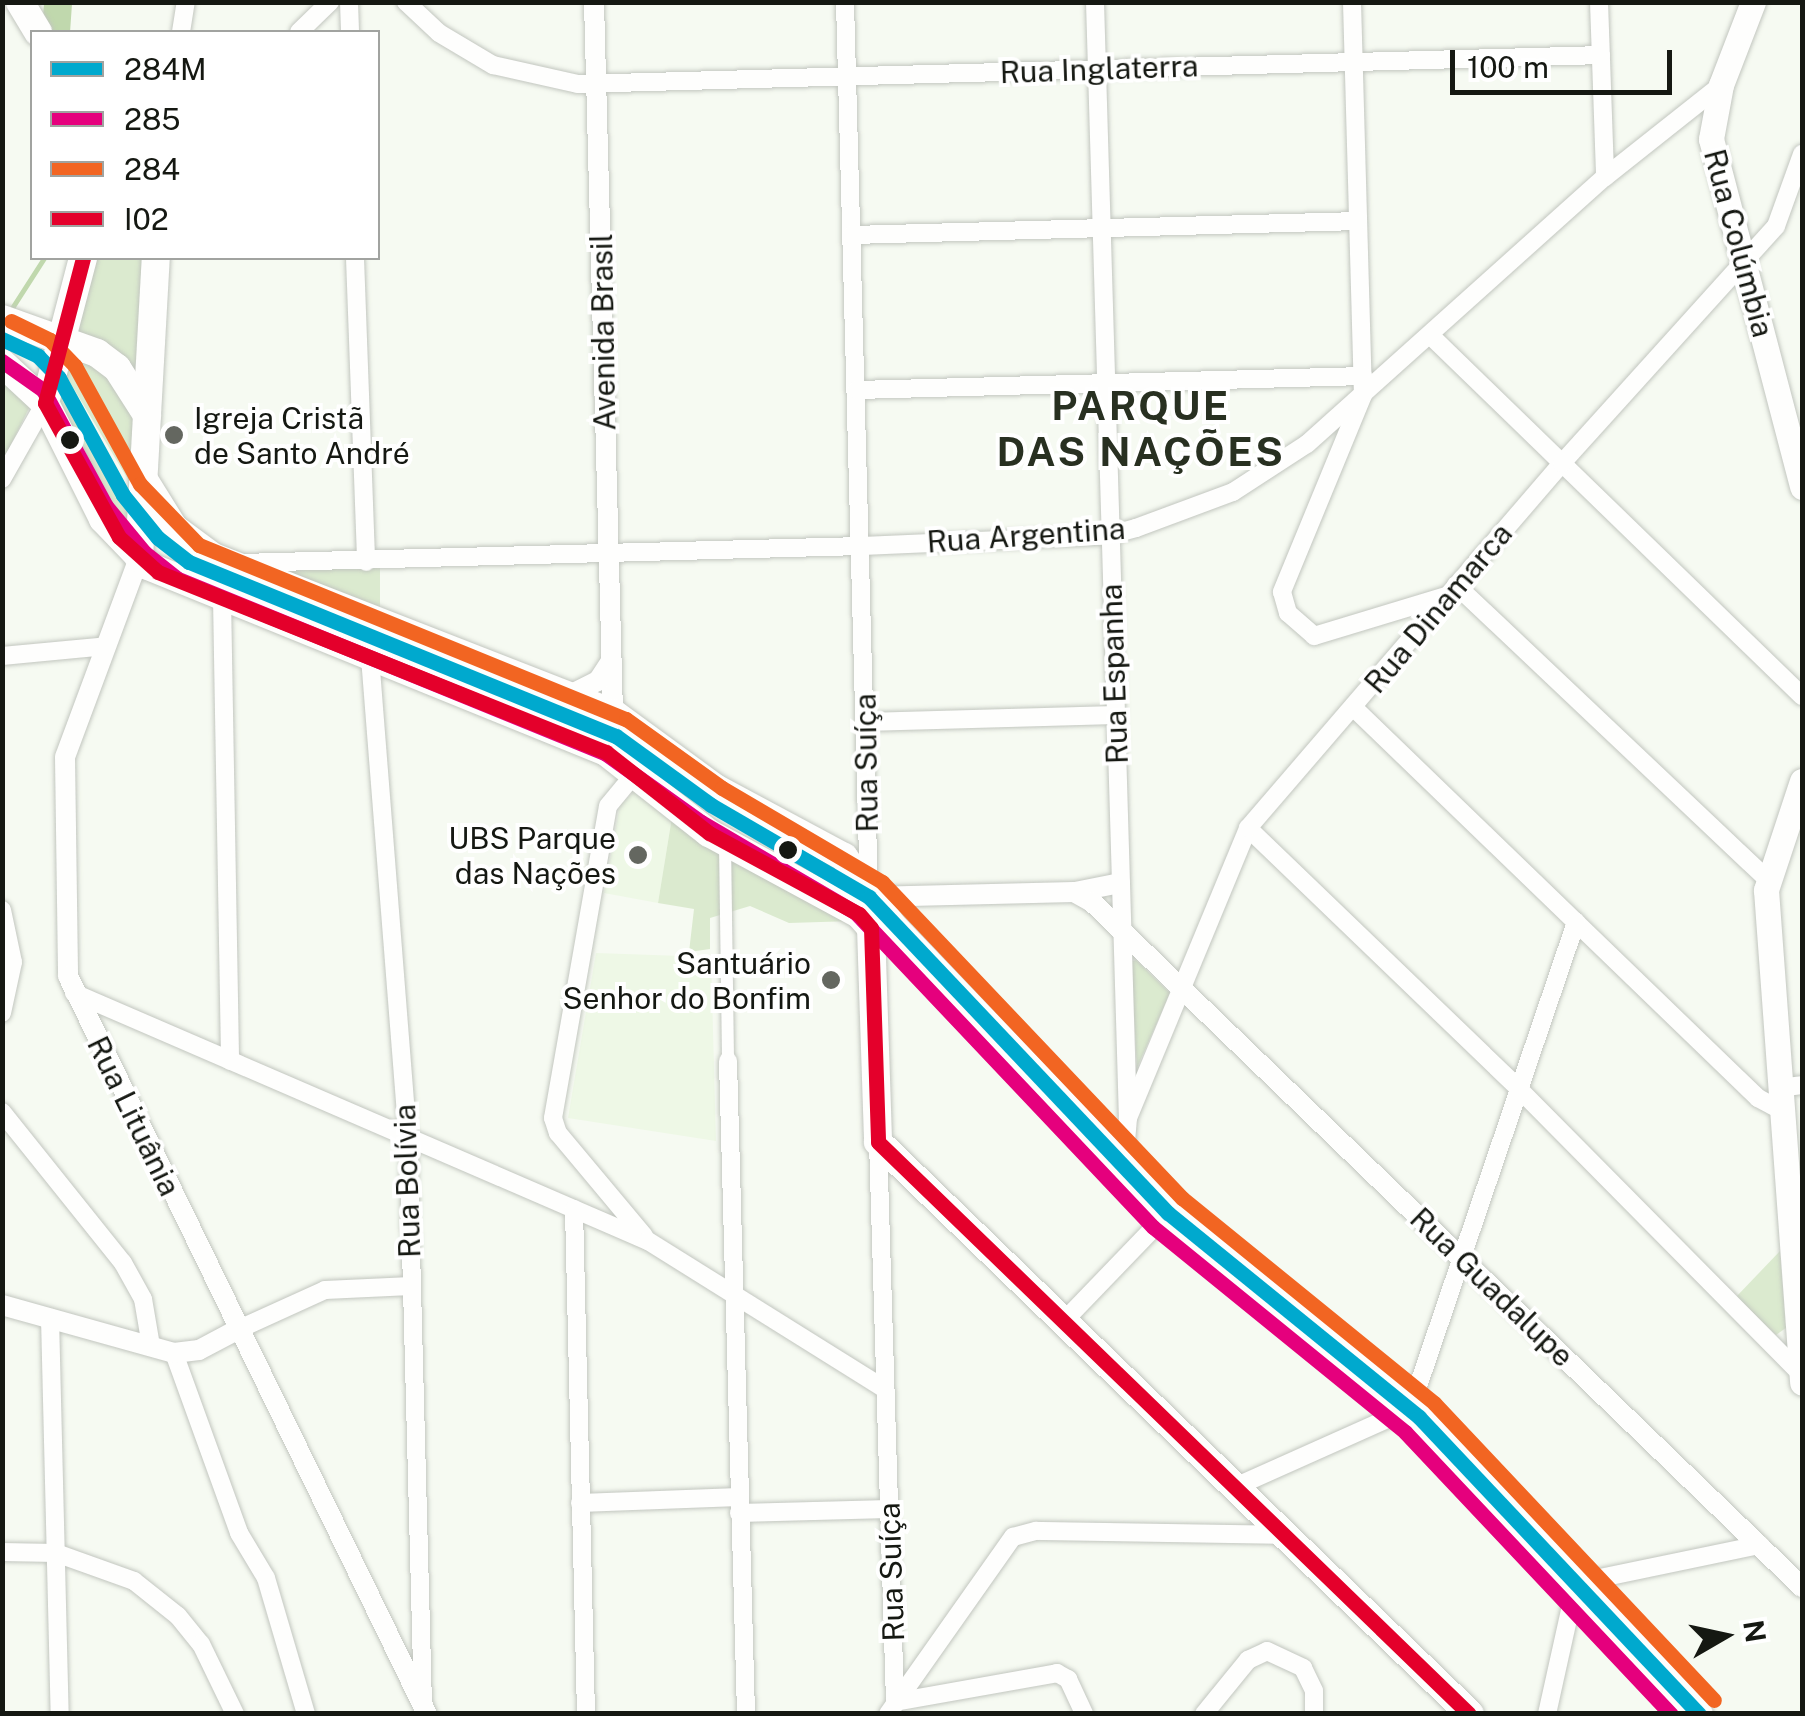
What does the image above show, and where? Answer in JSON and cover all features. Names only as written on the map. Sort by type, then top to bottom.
[{"type":"main road","points":[[20,2],[37,30]]},
{"type":"main road","name":"Rua Colúmbia","points":[[1752,2],[1713,115],[1714,157],[1795,428],[1802,487]]},
{"type":"main road","points":[[45,403],[60,335],[84,260]]},
{"type":"main road","name":"Rua Lituânia","points":[[139,558],[156,260]]},
{"type":"main road","points":[[2,319],[60,335],[118,368],[147,415]]},
{"type":"main road","points":[[2,363],[45,403],[103,519],[139,558],[222,598],[596,747],[637,770],[725,843],[852,909],[871,928]]},
{"type":"main road","points":[[144,480],[185,538],[231,563],[614,713],[718,789],[844,858],[869,897],[1168,1213],[1407,1406],[1699,1714]]},
{"type":"main road","points":[[1801,1378],[1787,1094],[1767,878],[1802,781]]},
{"type":"main road","name":"Rua Suíça","points":[[871,928],[878,1142]]},
{"type":"main road","points":[[878,1142],[1470,1714]]},
{"type":"street","points":[[181,30],[186,2]]},
{"type":"street","points":[[301,30],[330,2]]},
{"type":"street","points":[[349,2],[350,30]]},
{"type":"street","name":"Rua Inglaterra","points":[[406,2],[439,33],[493,65],[554,82],[597,84],[1601,55]]},
{"type":"street","name":"Avenida Brasil","points":[[594,2],[614,713]]},
{"type":"street","name":"Rua Suíça","points":[[845,2],[871,928]]},
{"type":"street","name":"Rua Espanha","points":[[1095,2],[1128,1118],[1124,1166]]},
{"type":"street","points":[[1352,2],[1363,385],[1287,568],[1284,604],[1298,626],[1322,636],[1451,591],[1767,878]]},
{"type":"street","points":[[1599,2],[1604,177]]},
{"type":"street","name":"Rua Argentina","points":[[231,563],[608,555],[1110,535],[1243,486],[1307,444],[1363,385],[1431,336],[1604,177],[1721,85]]},
{"type":"street","points":[[1677,117],[1713,115]]},
{"type":"street","points":[[1604,141],[1621,164]]},
{"type":"street","name":"Rua Dinamarca","points":[[1128,1118],[1248,828],[1562,462],[1782,218],[1802,154]]},
{"type":"street","points":[[852,235],[1358,220]]},
{"type":"street","points":[[355,260],[366,562]]},
{"type":"street","points":[[1431,336],[1802,696]]},
{"type":"street","points":[[856,390],[1106,382],[1363,385]]},
{"type":"street","points":[[2,480],[45,403]]},
{"type":"street","name":"Rua Lituânia","points":[[139,558],[62,774],[67,967],[74,994],[425,1710]]},
{"type":"street","points":[[222,598],[230,1061]]},
{"type":"street","points":[[2,656],[107,646]]},
{"type":"street","name":"Rua Bolívia","points":[[370,657],[408,1136],[425,1710]]},
{"type":"street","points":[[568,696],[598,681],[611,661]]},
{"type":"street","points":[[1354,707],[1758,1098],[1787,1094]]},
{"type":"street","points":[[866,722],[1116,715]]},
{"type":"street","points":[[637,770],[608,806],[553,1118],[558,1133],[648,1241]]},
{"type":"street","points":[[1248,828],[1520,1090],[1801,1378]]},
{"type":"street","points":[[725,843],[746,1714]]},
{"type":"street","points":[[869,897],[1074,892],[1120,883]]},
{"type":"street","name":"Rua Guadalupe","points":[[1074,892],[1122,930],[1802,1587]]},
{"type":"street","points":[[2,910],[13,962],[2,1012]]},
{"type":"street","points":[[1235,1487],[1407,1406],[1462,1258],[1576,922]]},
{"type":"street","points":[[74,994],[648,1241],[885,1389]]},
{"type":"street","points":[[1126,1065],[1146,1074]]},
{"type":"street","points":[[2,1112],[123,1263],[142,1299],[151,1346]]},
{"type":"street","name":"Rua Suíça","points":[[878,1142],[892,1708]]},
{"type":"street","points":[[586,1714],[580,1503],[579,1211],[600,1184]]},
{"type":"street","points":[[1064,1322],[1168,1213]]},
{"type":"street","points":[[2,1305],[174,1353],[199,1350],[324,1290],[411,1286]]},
{"type":"street","points":[[50,1318],[60,1714]]},
{"type":"street","points":[[174,1353],[239,1533],[266,1578],[306,1714]]},
{"type":"street","points":[[580,1503],[889,1510]]},
{"type":"street","points":[[892,1708],[1012,1537],[1036,1531],[1285,1535]]},
{"type":"street","points":[[1547,1714],[1576,1583],[1760,1546]]},
{"type":"street","points":[[2,1552],[56,1553],[112,1569],[178,1616],[219,1674],[234,1714]]},
{"type":"street","points":[[1204,1714],[1257,1653],[1278,1653],[1303,1668],[1314,1691],[1314,1714]]},
{"type":"street","points":[[892,1708],[1057,1673],[1068,1679],[1084,1714]]},
{"type":"shaded area","points":[[90,260],[146,260],[137,375],[70,330]]},
{"type":"shaded area","points":[[68,349],[105,364],[136,420],[132,486],[65,374]]},
{"type":"shaded area","points":[[3,370],[32,402],[3,461]]},
{"type":"shaded area","points":[[58,391],[130,518],[125,534],[55,392]]},
{"type":"shaded area","points":[[380,567],[380,613],[267,568]]},
{"type":"shaded area","name":"UBS Parque das Nações","points":[[637,790],[672,817],[658,903],[604,893],[620,804]]},
{"type":"shaded area","points":[[672,817],[853,921],[789,923],[750,906],[710,918],[710,949],[689,952],[694,909],[658,903]]},
{"type":"shaded area","points":[[596,953],[711,957],[716,1141],[568,1118]]},
{"type":"shaded area","points":[[1136,960],[1170,993],[1137,1068],[1131,962]]},
{"type":"shaded area","points":[[1780,1251],[1786,1328],[1776,1335],[1736,1297]]},
{"type":"waterway","points":[[56,30],[58,2]]},
{"type":"waterway","points":[[10,311],[43,260]]},
{"type":"transit line","name":"I02","points":[[82,260],[45,403],[119,537],[158,572],[606,752],[709,833],[859,914],[871,928],[878,1142],[1469,1714]]},
{"type":"transit line","name":"284","points":[[11,321],[50,340],[75,366],[140,484],[199,545],[626,719],[722,788],[882,882],[1182,1198],[1434,1403],[1714,1700]]},
{"type":"transit line","name":"284M","points":[[2,339],[38,356],[59,378],[123,495],[158,538],[189,562],[616,736],[711,805],[869,897],[1168,1213],[1419,1417],[1699,1714]]},
{"type":"transit line","name":"285","points":[[2,361],[43,390],[106,506],[144,552],[178,579],[606,754],[701,822],[856,913],[1153,1227],[1405,1432],[1671,1714]]},
{"type":"place","name":"Igreja Cristã de Santo André","points":[[174,435]]},
{"type":"place","name":"UBS Parque das Nações","points":[[638,855]]},
{"type":"place","name":"Santuário Senhor do Bonfim","points":[[831,980]]},
{"type":"district","name":"PARQUE DAS NAÇÕES","points":[[1141,429]]}]
